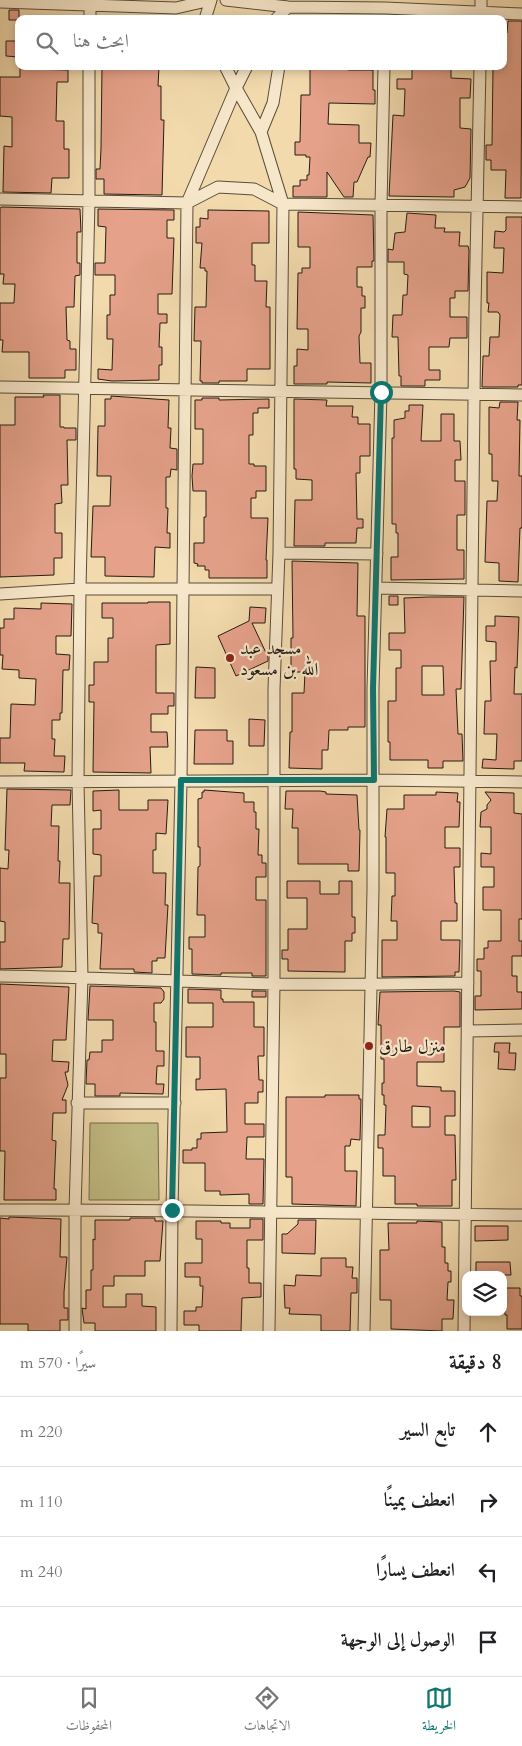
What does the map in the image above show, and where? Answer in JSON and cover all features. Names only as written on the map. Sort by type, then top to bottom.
[{"type":"street","points":[[0,2],[180,4],[211,0],[205,15]]},
{"type":"street","points":[[226,0],[259,2],[288,7],[385,9],[467,15]]},
{"type":"street","points":[[481,0],[481,15]]},
{"type":"street","points":[[90,2],[90,15]]},
{"type":"street","points":[[280,15],[288,7]]},
{"type":"street","points":[[287,15],[288,7]]},
{"type":"street","points":[[502,15],[522,14]]},
{"type":"street","points":[[75,1331],[77,1103],[82,977],[78,781],[80,589],[89,201],[90,70]]},
{"type":"street","points":[[228,70],[261,132],[283,204],[279,553],[274,689],[274,984],[269,1331]]},
{"type":"street","points":[[170,1331],[181,780],[187,203],[236,88],[246,70]]},
{"type":"street","points":[[261,132],[273,103],[278,70]]},
{"type":"street","points":[[364,1331],[374,780],[373,689],[381,392],[381,206],[384,70]]},
{"type":"street","points":[[464,1331],[480,70]]},
{"type":"street","points":[[0,199],[187,203],[218,188],[254,189],[283,204],[522,207]]},
{"type":"street","points":[[0,387],[522,395]]},
{"type":"street","points":[[279,553],[377,554]]},
{"type":"street","points":[[376,588],[522,591]]},
{"type":"street","points":[[0,594],[80,589],[278,589]]},
{"type":"street","points":[[0,782],[181,780],[470,780],[522,782]]},
{"type":"street","points":[[0,976],[274,984],[468,983]]},
{"type":"street","points":[[468,1031],[522,1030]]},
{"type":"street","points":[[77,1103],[175,1103]]},
{"type":"street","points":[[0,1210],[172,1210],[522,1215]]},
{"type":"shaded area","points":[[90,1123],[158,1123],[159,1200],[89,1200]]},
{"type":"building","points":[[9,10],[19,10],[19,15],[15,15],[15,20],[9,20]]},
{"type":"building","points":[[508,21],[522,21],[521,198],[505,198],[506,170],[491,170],[491,160],[486,160],[486,145],[492,145],[493,70],[507,70]]},
{"type":"building","points":[[6,41],[15,41],[15,57],[6,56]]},
{"type":"building","points":[[20,70],[68,70],[68,82],[57,82],[56,121],[64,121],[64,149],[69,149],[69,178],[52,178],[51,193],[3,192],[4,146],[12,147],[12,117],[0,116],[0,77],[20,77]]},
{"type":"building","points":[[102,70],[159,70],[158,86],[161,86],[161,120],[164,120],[162,195],[104,194],[104,179],[96,179],[96,169],[100,169]]},
{"type":"building","points":[[310,70],[373,70],[375,104],[329,103],[328,124],[359,125],[359,143],[371,143],[370,157],[368,157],[357,182],[354,182],[353,197],[344,197],[327,172],[327,197],[293,197],[293,186],[300,186],[300,180],[307,180],[307,175],[309,175],[310,157],[295,155],[295,142],[300,142],[301,95],[310,95]]},
{"type":"building","points":[[412,70],[451,70],[451,78],[471,79],[470,98],[460,98],[460,128],[471,129],[470,178],[465,187],[454,190],[454,197],[389,196],[393,115],[404,116],[405,89],[397,89],[397,79],[412,79]]},
{"type":"building","points":[[0,208],[80,209],[81,232],[77,232],[77,263],[80,263],[80,275],[75,276],[74,307],[66,307],[67,340],[70,341],[70,349],[76,349],[76,370],[65,370],[65,378],[29,378],[29,352],[2,352],[3,340],[0,340],[0,303],[14,303],[15,284],[3,284],[4,274],[0,274]]},
{"type":"building","points":[[98,209],[174,210],[174,220],[167,220],[167,238],[174,238],[172,294],[158,294],[158,314],[167,314],[167,323],[160,323],[159,347],[162,347],[162,365],[159,365],[159,380],[112,381],[98,379],[98,369],[112,370],[113,339],[107,339],[107,315],[110,315],[110,295],[115,295],[115,275],[95,275],[95,263],[105,263],[106,227],[98,226]]},
{"type":"building","points":[[208,210],[269,211],[269,243],[252,243],[252,265],[255,265],[255,281],[267,281],[266,307],[270,307],[270,369],[247,369],[247,381],[202,383],[200,381],[201,341],[194,341],[195,307],[206,307],[207,271],[205,271],[205,268],[200,268],[202,243],[196,243],[196,227],[200,227],[200,218],[208,219]]},
{"type":"building","points":[[298,212],[373,215],[374,261],[372,261],[372,267],[357,267],[357,287],[362,287],[362,296],[365,296],[365,308],[361,308],[360,363],[371,363],[371,383],[327,382],[327,384],[294,384],[294,366],[297,366],[297,349],[308,350],[308,329],[297,329],[298,273],[302,273],[302,268],[310,268],[310,247],[298,247]]},
{"type":"building","points":[[407,213],[436,215],[435,228],[445,228],[444,232],[460,232],[459,246],[468,246],[469,250],[468,291],[455,291],[455,298],[450,298],[450,317],[467,317],[467,338],[450,338],[449,347],[429,347],[429,370],[440,370],[440,380],[425,380],[425,386],[401,386],[398,337],[392,337],[393,315],[402,315],[403,295],[407,295],[408,275],[404,274],[404,262],[388,262],[388,249],[393,250],[395,233],[405,232]]},
{"type":"building","points":[[506,217],[522,217],[522,385],[518,385],[518,387],[482,387],[483,356],[489,356],[490,337],[499,337],[500,315],[498,312],[488,312],[487,272],[503,273],[504,248],[494,248],[495,231],[504,232],[506,230]]},
{"type":"building","points":[[43,395],[60,395],[60,427],[76,428],[76,440],[67,440],[68,485],[61,485],[62,503],[55,504],[55,533],[62,533],[62,558],[54,558],[54,575],[0,577],[0,425],[15,425],[15,397],[44,397]]},
{"type":"building","points":[[111,396],[169,400],[168,428],[171,428],[170,448],[177,449],[177,470],[171,469],[170,477],[166,477],[167,533],[170,533],[170,548],[155,547],[154,577],[105,576],[105,557],[91,557],[93,506],[110,506],[111,476],[97,476],[98,426],[105,426],[105,399],[111,399]]},
{"type":"building","points":[[202,398],[219,398],[219,400],[269,399],[269,408],[258,408],[258,413],[253,413],[253,435],[249,435],[249,464],[266,466],[266,491],[256,491],[256,498],[251,498],[251,518],[268,518],[267,578],[209,578],[209,570],[205,570],[205,566],[197,566],[198,564],[194,563],[194,543],[204,543],[204,517],[206,517],[206,491],[193,491],[192,476],[193,464],[203,464],[203,429],[195,429],[195,400],[202,400]]},
{"type":"building","points":[[294,399],[327,400],[326,406],[353,406],[352,417],[358,417],[358,424],[370,424],[370,456],[360,456],[360,473],[356,473],[357,519],[363,519],[363,528],[357,528],[356,543],[294,546],[295,500],[312,500],[312,480],[296,479],[296,469],[294,469]]},
{"type":"building","points":[[500,402],[518,402],[517,420],[520,420],[519,476],[522,476],[522,528],[520,528],[518,582],[499,581],[499,563],[485,562],[487,501],[497,501],[498,481],[492,481],[492,454],[489,454],[489,407],[499,408]]},
{"type":"building","points":[[409,405],[423,405],[421,441],[441,441],[441,414],[454,414],[454,441],[460,441],[461,460],[455,460],[455,481],[465,481],[465,515],[457,515],[457,550],[464,550],[464,579],[391,580],[391,557],[398,557],[398,533],[396,533],[396,524],[392,524],[392,438],[394,438],[394,420],[405,418],[405,411],[409,411]]},
{"type":"building","points":[[292,561],[358,563],[357,616],[365,616],[365,727],[348,727],[348,730],[329,730],[328,750],[322,750],[322,769],[289,768],[290,732],[292,732],[292,693],[304,693],[305,672],[291,672],[291,638],[293,638]]},
{"type":"building","points":[[389,596],[398,596],[398,605],[389,605]]},
{"type":"building","points":[[464,597],[461,689],[456,689],[458,734],[462,734],[463,761],[443,761],[443,768],[428,768],[428,760],[390,760],[388,701],[396,701],[396,668],[401,668],[401,650],[389,650],[389,633],[405,633],[404,598]],"holes":[[[422,666],[443,666],[444,695],[422,695]]]},
{"type":"building","points":[[170,602],[170,644],[156,645],[156,693],[174,693],[174,706],[168,706],[168,714],[151,714],[151,732],[167,732],[168,747],[150,747],[151,773],[93,772],[94,702],[89,702],[89,685],[94,685],[94,662],[108,662],[108,638],[113,638],[113,618],[102,618],[102,603]]},
{"type":"building","points":[[41,603],[72,604],[71,636],[56,636],[56,654],[70,655],[69,670],[63,670],[62,713],[60,713],[60,720],[52,720],[52,739],[55,739],[54,756],[65,756],[64,772],[24,771],[25,763],[0,763],[0,738],[10,738],[11,704],[35,705],[36,679],[19,678],[19,670],[2,669],[3,655],[0,655],[0,628],[4,628],[4,619],[14,619],[14,608],[41,609]]},
{"type":"building","points":[[250,607],[266,608],[265,623],[252,623],[268,657],[268,661],[236,676],[218,636],[249,621]]},
{"type":"building","points":[[495,616],[519,617],[514,694],[522,694],[522,761],[514,761],[514,769],[482,768],[483,759],[496,760],[497,734],[484,734],[485,701],[491,701],[490,661],[496,661],[496,642],[486,641],[486,626],[495,626]]},
{"type":"building","points":[[196,667],[215,668],[215,698],[195,698]]},
{"type":"building","points":[[249,719],[265,720],[264,746],[249,746]]},
{"type":"building","points":[[195,730],[227,730],[227,741],[233,741],[233,764],[194,764]]},
{"type":"building","points":[[7,789],[71,790],[70,805],[52,805],[51,826],[59,826],[59,883],[70,883],[69,939],[63,939],[62,967],[0,969],[0,942],[5,942],[5,922],[0,921],[0,868],[8,869],[9,850],[5,850]]},
{"type":"building","points":[[119,790],[119,810],[148,810],[148,800],[168,800],[166,834],[156,833],[156,850],[153,850],[153,873],[166,873],[165,905],[168,905],[165,958],[157,958],[157,961],[152,961],[152,973],[134,972],[134,969],[100,969],[102,933],[98,933],[98,924],[92,923],[94,876],[101,876],[101,855],[93,854],[93,829],[101,829],[101,810],[93,811],[93,791]]},
{"type":"building","points":[[204,790],[244,793],[244,802],[254,802],[256,829],[259,829],[258,855],[262,855],[262,863],[266,863],[266,877],[256,877],[256,900],[266,900],[266,976],[252,976],[252,973],[192,974],[192,949],[189,949],[189,937],[205,937],[205,915],[197,915],[198,867],[200,866],[198,799],[202,798]]},
{"type":"building","points":[[286,791],[320,791],[326,792],[326,794],[357,795],[360,830],[359,871],[348,871],[348,864],[298,864],[298,828],[292,828],[293,809],[285,809]]},
{"type":"building","points":[[436,792],[458,793],[457,802],[460,802],[459,827],[445,827],[445,848],[460,848],[460,867],[454,867],[457,921],[441,921],[441,940],[460,940],[459,972],[455,972],[455,976],[382,977],[382,940],[397,940],[397,921],[391,921],[392,896],[395,896],[395,873],[386,873],[385,837],[387,809],[404,809],[404,795],[436,795]]},
{"type":"building","points":[[485,792],[514,793],[514,813],[522,814],[522,919],[519,919],[519,941],[522,941],[522,956],[512,956],[512,976],[517,976],[517,992],[522,992],[522,1009],[475,1010],[475,996],[481,996],[481,971],[477,971],[477,959],[484,959],[484,948],[488,948],[488,941],[501,941],[501,910],[483,910],[483,887],[494,887],[494,867],[481,867],[481,853],[491,854],[491,827],[480,827],[481,812],[487,809],[487,805],[491,800]]},
{"type":"building","points":[[287,881],[320,881],[320,894],[339,894],[339,881],[352,881],[352,917],[355,917],[355,933],[352,933],[352,941],[345,941],[345,972],[288,971],[288,959],[282,959],[282,950],[288,950],[288,929],[307,929],[307,898],[287,898]]},
{"type":"building","points":[[0,984],[69,987],[66,1040],[53,1040],[52,1061],[69,1062],[68,1072],[65,1072],[68,1085],[62,1100],[66,1100],[66,1113],[53,1113],[52,1140],[56,1141],[54,1189],[56,1189],[56,1200],[4,1200],[5,1151],[0,1151],[0,1078],[6,1078],[6,1054],[0,1054]]},
{"type":"building","points":[[90,986],[161,988],[164,992],[164,999],[161,1003],[154,1003],[156,1051],[164,1051],[164,1066],[157,1066],[156,1084],[164,1084],[163,1094],[120,1093],[120,1096],[95,1096],[95,1084],[86,1084],[87,1060],[89,1060],[90,1052],[102,1052],[102,1040],[113,1040],[113,1020],[88,1020]]},
{"type":"building","points":[[188,989],[221,990],[223,1002],[254,1002],[254,1027],[264,1027],[264,1056],[258,1056],[259,1080],[263,1080],[263,1092],[258,1092],[258,1103],[245,1103],[245,1124],[264,1124],[264,1137],[247,1137],[246,1159],[264,1159],[263,1204],[249,1204],[249,1194],[220,1195],[220,1191],[205,1191],[205,1163],[183,1163],[183,1150],[197,1148],[197,1139],[201,1139],[201,1133],[227,1132],[226,1089],[196,1090],[196,1079],[200,1079],[200,1057],[186,1057],[186,1027],[213,1027],[213,1003],[188,1003]]},
{"type":"building","points":[[252,991],[266,991],[266,997],[252,997]]},
{"type":"building","points":[[380,992],[460,992],[460,1027],[444,1027],[444,1062],[417,1062],[417,1086],[441,1087],[441,1091],[455,1091],[455,1116],[445,1116],[445,1135],[455,1135],[456,1180],[452,1180],[452,1206],[395,1204],[395,1176],[383,1176],[383,1148],[378,1148],[378,1135],[385,1135],[386,1105],[384,1105],[384,1095],[382,1095],[384,1059],[381,1059],[381,1025],[378,1025]],"holes":[[[412,1106],[430,1107],[430,1127],[412,1127]]]},
{"type":"building","points":[[495,1043],[510,1043],[509,1053],[516,1053],[515,1070],[498,1069],[499,1052],[494,1052]]},
{"type":"building","points":[[325,1095],[359,1095],[359,1099],[361,1099],[360,1140],[351,1139],[350,1146],[345,1146],[345,1171],[357,1171],[356,1206],[292,1204],[292,1177],[286,1177],[286,1097],[325,1097]]},
{"type":"building","points":[[9,1217],[61,1219],[60,1257],[67,1257],[64,1308],[68,1308],[68,1320],[60,1320],[60,1331],[28,1331],[28,1324],[0,1324],[0,1218],[9,1219]]},
{"type":"building","points":[[130,1218],[155,1218],[155,1221],[163,1221],[160,1261],[145,1261],[145,1276],[114,1276],[114,1286],[103,1286],[103,1307],[126,1307],[126,1294],[142,1294],[142,1306],[156,1307],[156,1331],[95,1331],[95,1323],[84,1323],[82,1308],[86,1309],[86,1290],[91,1290],[95,1220],[130,1220]]},
{"type":"building","points":[[250,1219],[263,1219],[263,1240],[247,1240],[249,1283],[261,1283],[261,1297],[242,1298],[241,1331],[199,1331],[199,1325],[184,1325],[184,1311],[196,1311],[196,1307],[202,1307],[203,1286],[200,1286],[200,1277],[185,1277],[185,1263],[202,1263],[202,1239],[196,1239],[196,1221],[221,1221],[221,1223],[230,1223],[230,1228],[250,1228]]},
{"type":"building","points":[[298,1220],[316,1220],[315,1254],[282,1253],[282,1234],[287,1234],[298,1224]]},
{"type":"building","points":[[417,1221],[442,1222],[442,1247],[445,1247],[445,1263],[448,1263],[448,1271],[451,1271],[451,1282],[448,1282],[447,1300],[454,1300],[453,1319],[442,1319],[442,1331],[391,1329],[391,1300],[380,1300],[380,1250],[389,1250],[388,1223],[417,1223]]},
{"type":"building","points":[[475,1226],[508,1226],[508,1240],[475,1241]]},
{"type":"building","points":[[321,1258],[346,1258],[346,1267],[353,1267],[352,1278],[357,1278],[357,1293],[351,1293],[350,1331],[321,1331],[321,1315],[289,1314],[290,1308],[285,1308],[284,1285],[295,1286],[296,1275],[321,1276]]},
{"type":"building","points":[[476,1262],[510,1262],[511,1275],[507,1275],[507,1271],[476,1271]]},
{"type":"building","points":[[507,1288],[520,1288],[520,1296],[522,1296],[522,1329],[507,1329]]},
{"type":"place","name":"مسجد عبد الله بن مسعود","points":[[230,658]]},
{"type":"place","name":"منزل طارق","points":[[369,1046]]},
{"type":"route","points":[[172,1210],[181,780],[374,780],[373,689],[381,392]]}]
